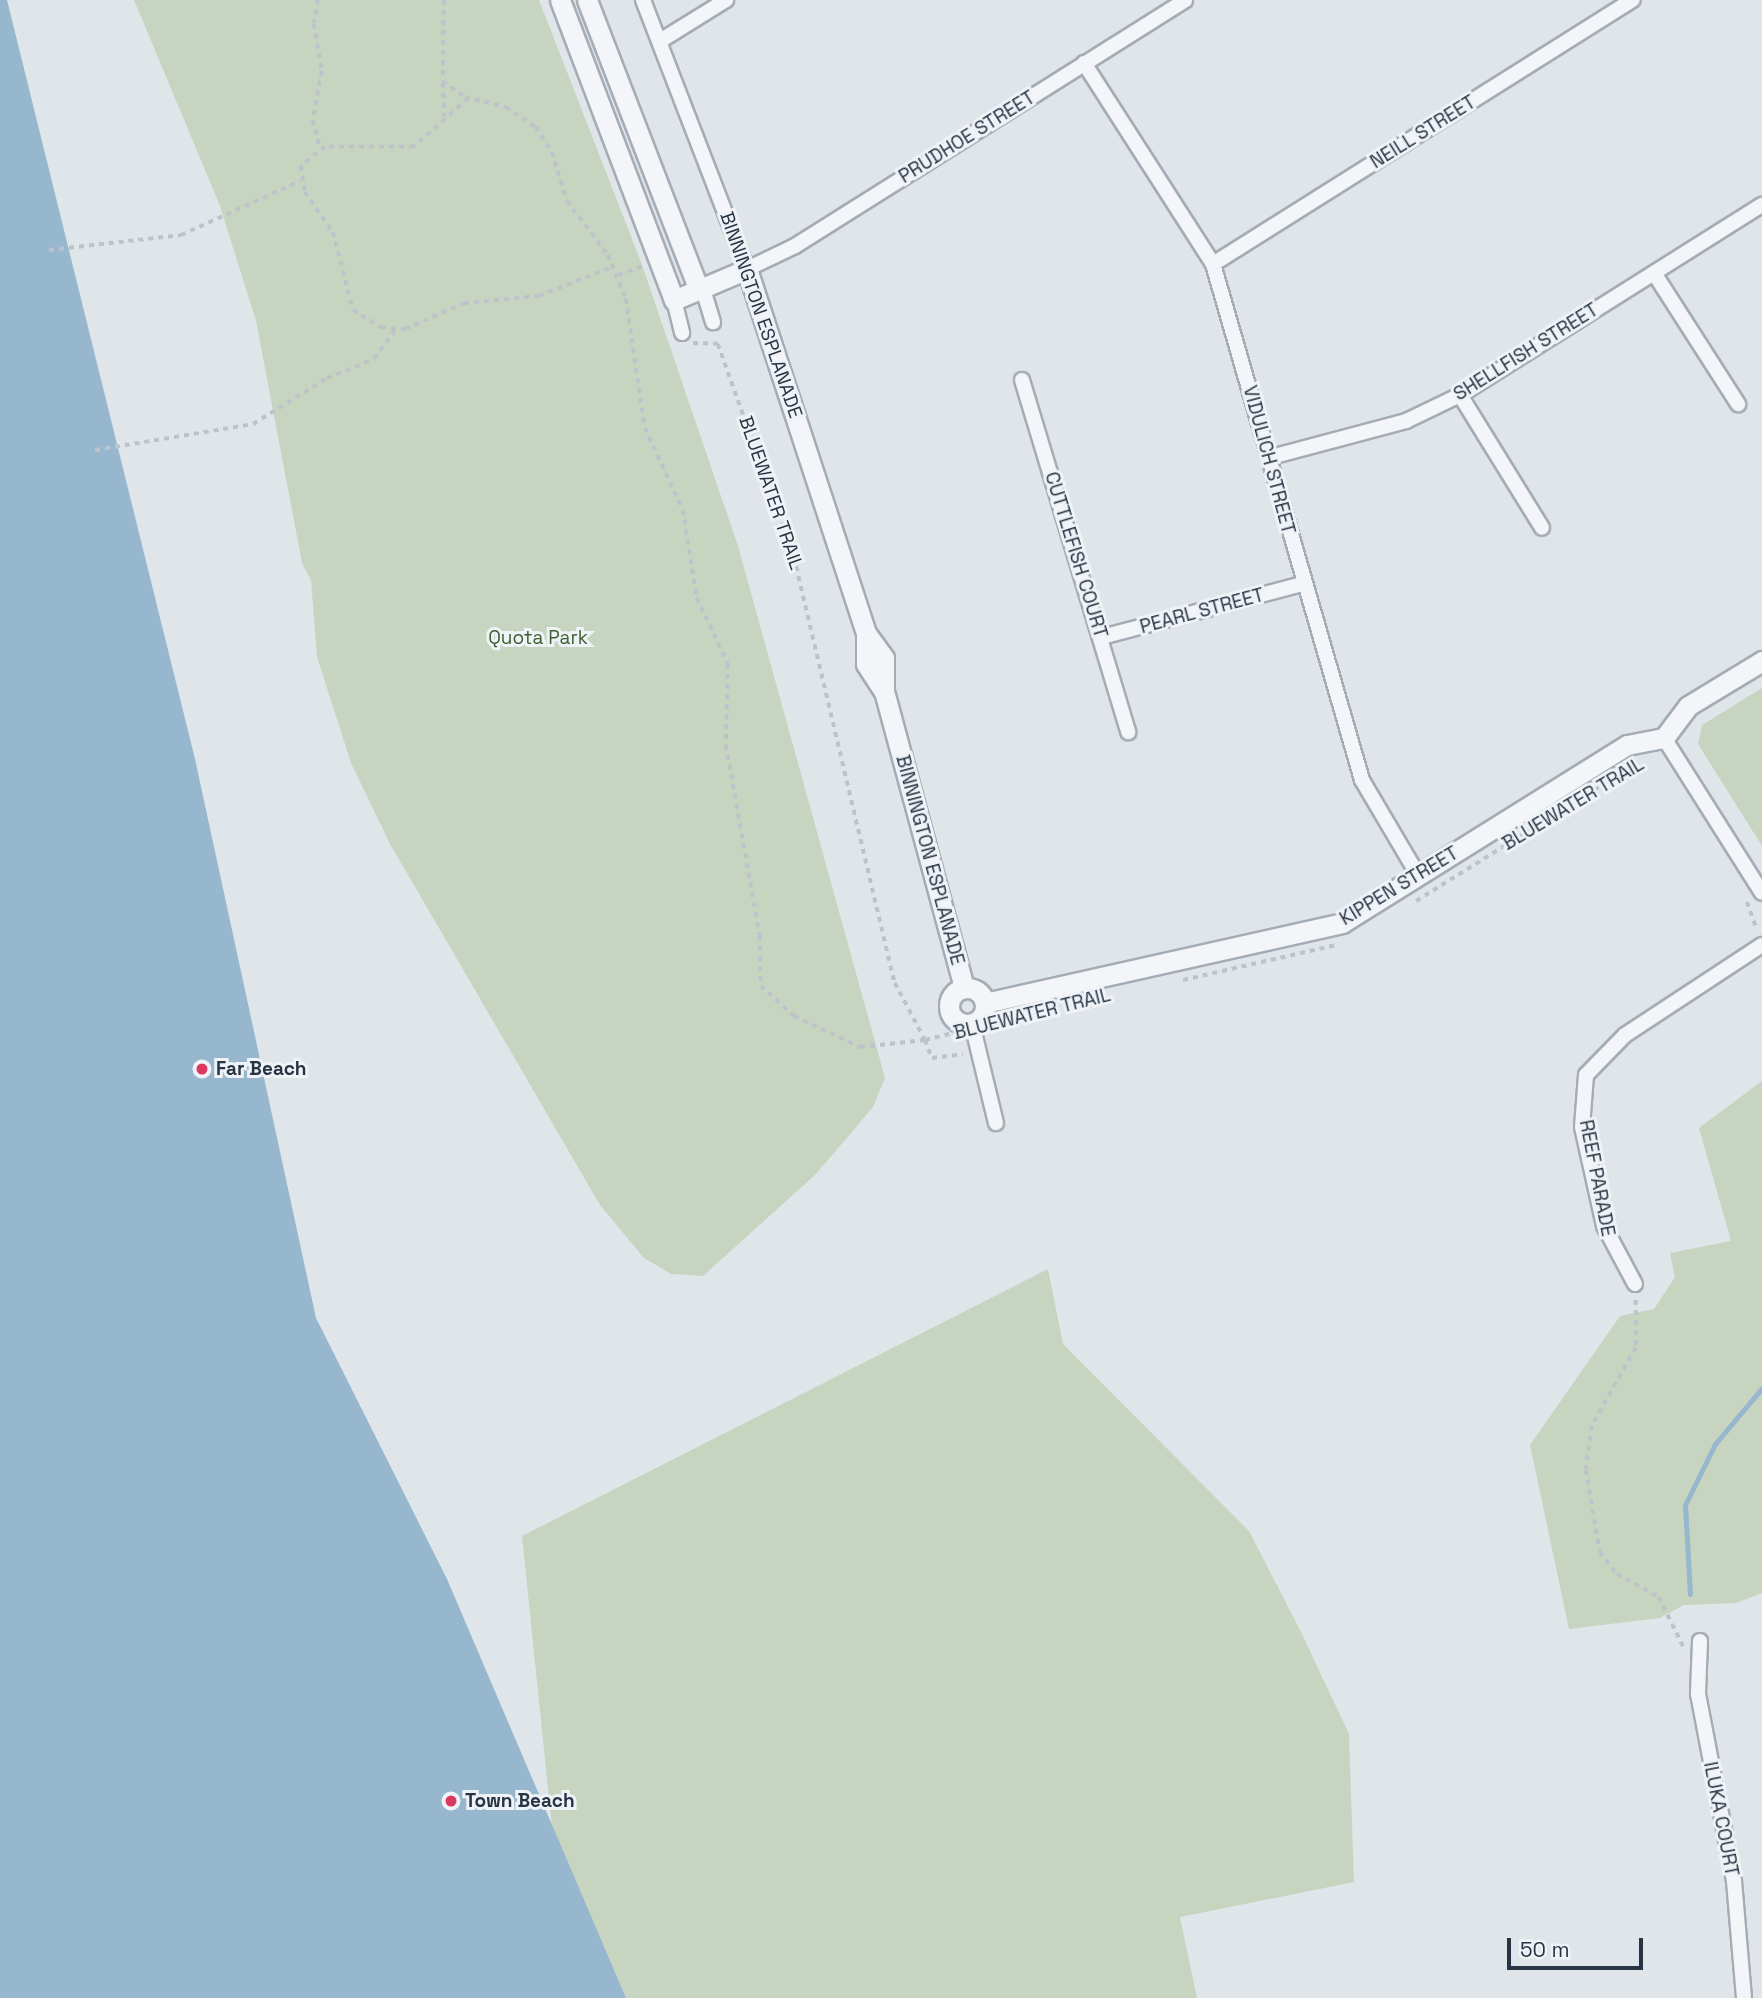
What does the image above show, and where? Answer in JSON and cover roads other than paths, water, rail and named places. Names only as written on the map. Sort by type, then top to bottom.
[{"type":"street","points":[[560,0],[674,300],[682,338]]},
{"type":"street","points":[[587,0],[713,322]]},
{"type":"street","name":"BINNINGTON ESPLANADE","points":[[643,0],[747,270],[866,633],[866,664],[884,691],[964,988]]},
{"type":"street","points":[[660,41],[726,0]]},
{"type":"street","name":"PRUDHOE STREET","points":[[747,270],[795,246],[1185,0]]},
{"type":"street","name":"NEILL STREET","points":[[1213,264],[1633,0]]},
{"type":"street","name":"VIDULICH STREET","points":[[1084,63],[1213,264],[1271,457],[1302,584],[1362,780],[1418,874]]},
{"type":"street","name":"SHELLFISH STREET","points":[[1271,457],[1406,421],[1460,394],[1762,205]]},
{"type":"street","points":[[674,300],[700,287],[747,270]]},
{"type":"street","points":[[1654,273],[1738,404]]},
{"type":"street","name":"CUTTLEFISH COURT","points":[[1022,380],[1102,637],[1128,732]]},
{"type":"street","points":[[1460,394],[1542,528]]},
{"type":"street","name":"PEARL STREET","points":[[1102,637],[1302,584]]},
{"type":"street","points":[[1762,661],[1688,706],[1664,738],[1762,894]]},
{"type":"street","name":"KIPPEN STREET","points":[[985,1003],[1342,923],[1627,745],[1664,738]]},
{"type":"street","name":"REEF PARADE","points":[[1635,1284],[1604,1226],[1583,1127],[1586,1075],[1625,1035],[1757,941]]},
{"type":"street","name":"BINNINGTON ESPLANADE","points":[[973,1026],[960,1023],[950,1010],[951,998],[964,988],[978,991],[985,1003]]},
{"type":"street","points":[[985,1003],[973,1026],[996,1123]]},
{"type":"street","name":"ILUKA COURT","points":[[1700,1641],[1698,1693],[1734,1881],[1744,1998]]},
{"type":"water","points":[[0,0],[7,0],[195,759],[316,1318],[447,1579],[626,1998],[0,1998]]},
{"type":"waterway","points":[[1690,1594],[1685,1505],[1715,1444],[1762,1388]]},
{"type":"place","name":"Far Beach","points":[[202,1069]]},
{"type":"place","name":"Town Beach","points":[[451,1801]]},
{"type":"park label","name":"Quota Park","points":[[538,638]]}]
